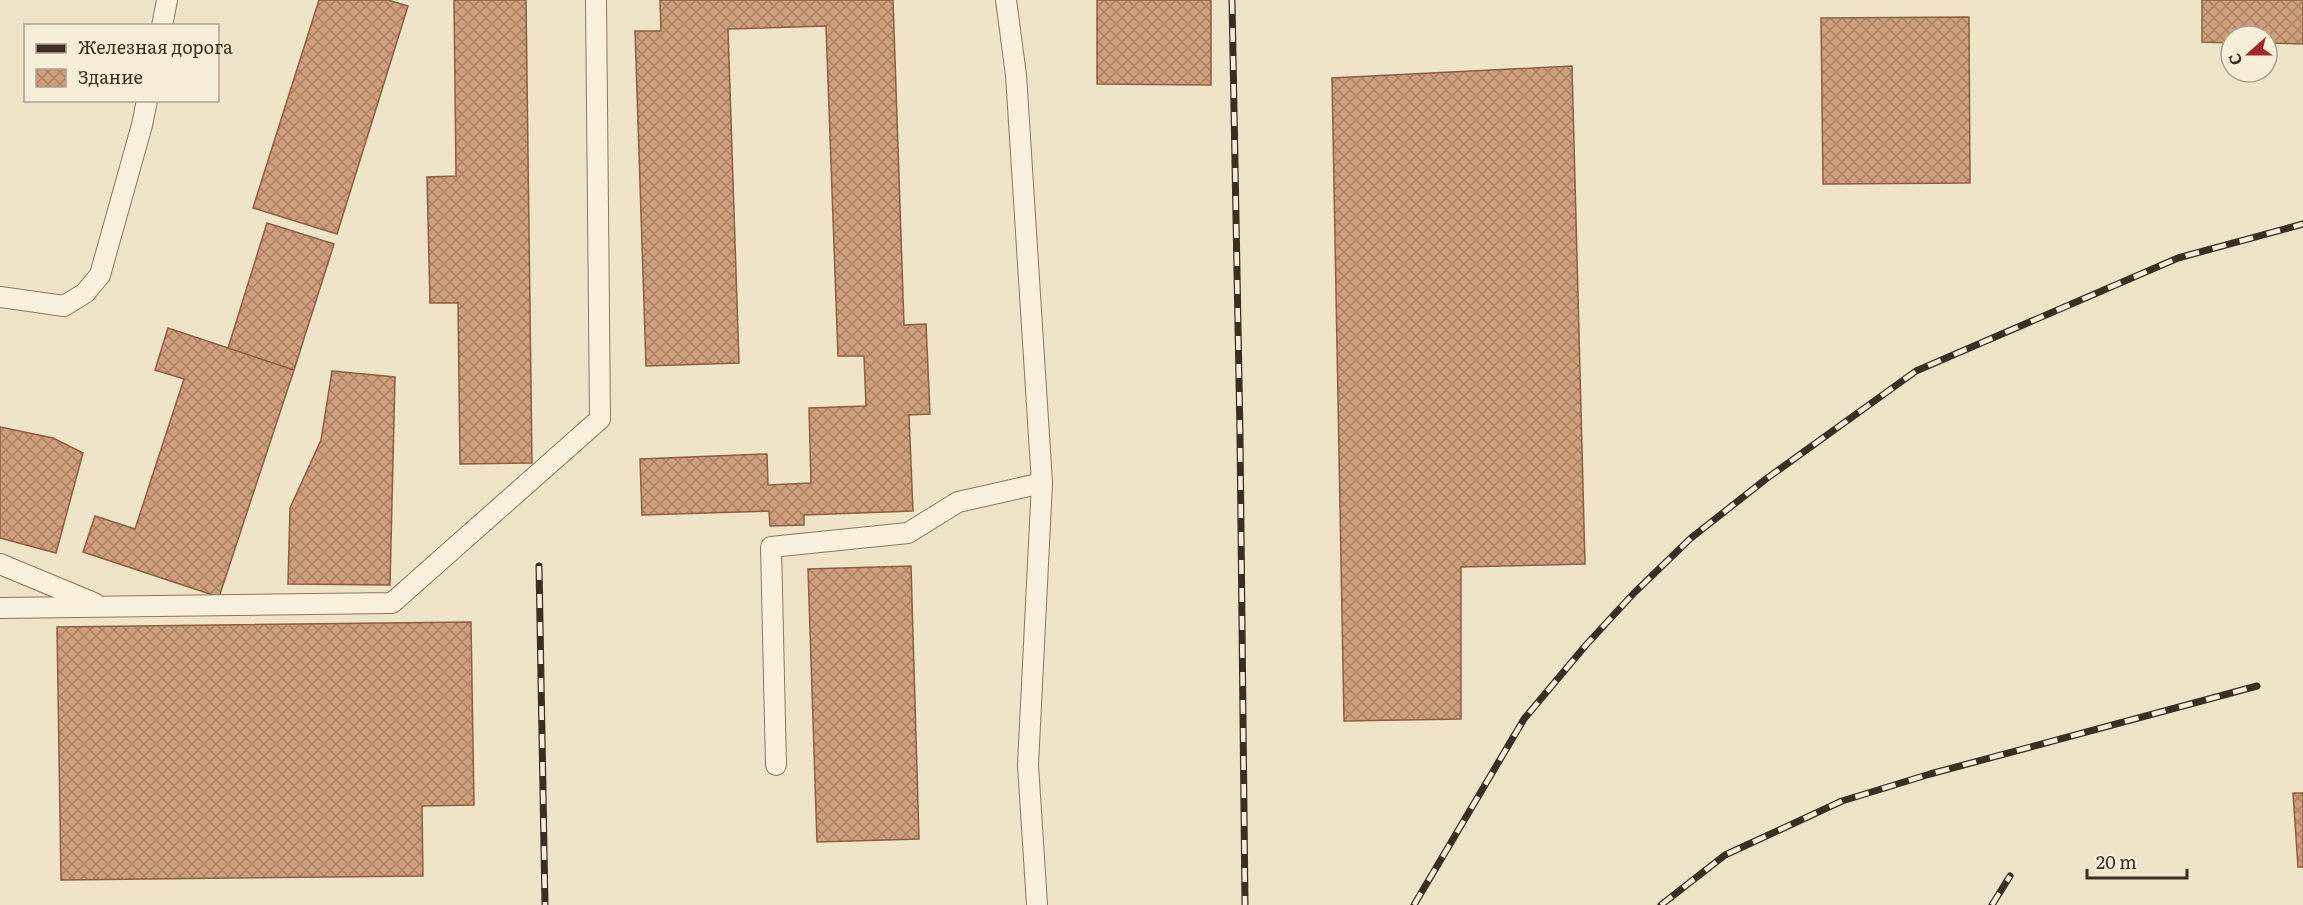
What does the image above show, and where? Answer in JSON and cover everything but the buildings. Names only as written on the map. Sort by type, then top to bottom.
[{"type":"lane","points":[[162,24],[167,0]]},
{"type":"lane","points":[[0,608],[392,603],[600,419],[596,0]]},
{"type":"lane","points":[[1006,0],[1016,75],[1042,483],[1028,765],[1037,905]]},
{"type":"lane","points":[[0,297],[64,306],[84,293],[100,275],[147,102]]},
{"type":"lane","points":[[776,765],[771,547],[908,533],[958,502],[1042,483]]},
{"type":"lane","points":[[0,564],[102,606]]},
{"type":"railway","points":[[1232,0],[1245,905]]},
{"type":"railway","points":[[1414,905],[1524,719],[1586,645],[1634,593],[1691,538],[1766,479],[1916,371],[2178,258],[2303,224]]},
{"type":"railway","points":[[539,566],[545,905]]},
{"type":"railway","points":[[1661,905],[1725,855],[1842,801],[1930,774],[2257,686]]},
{"type":"railway","points":[[1992,905],[2010,876]]}]
